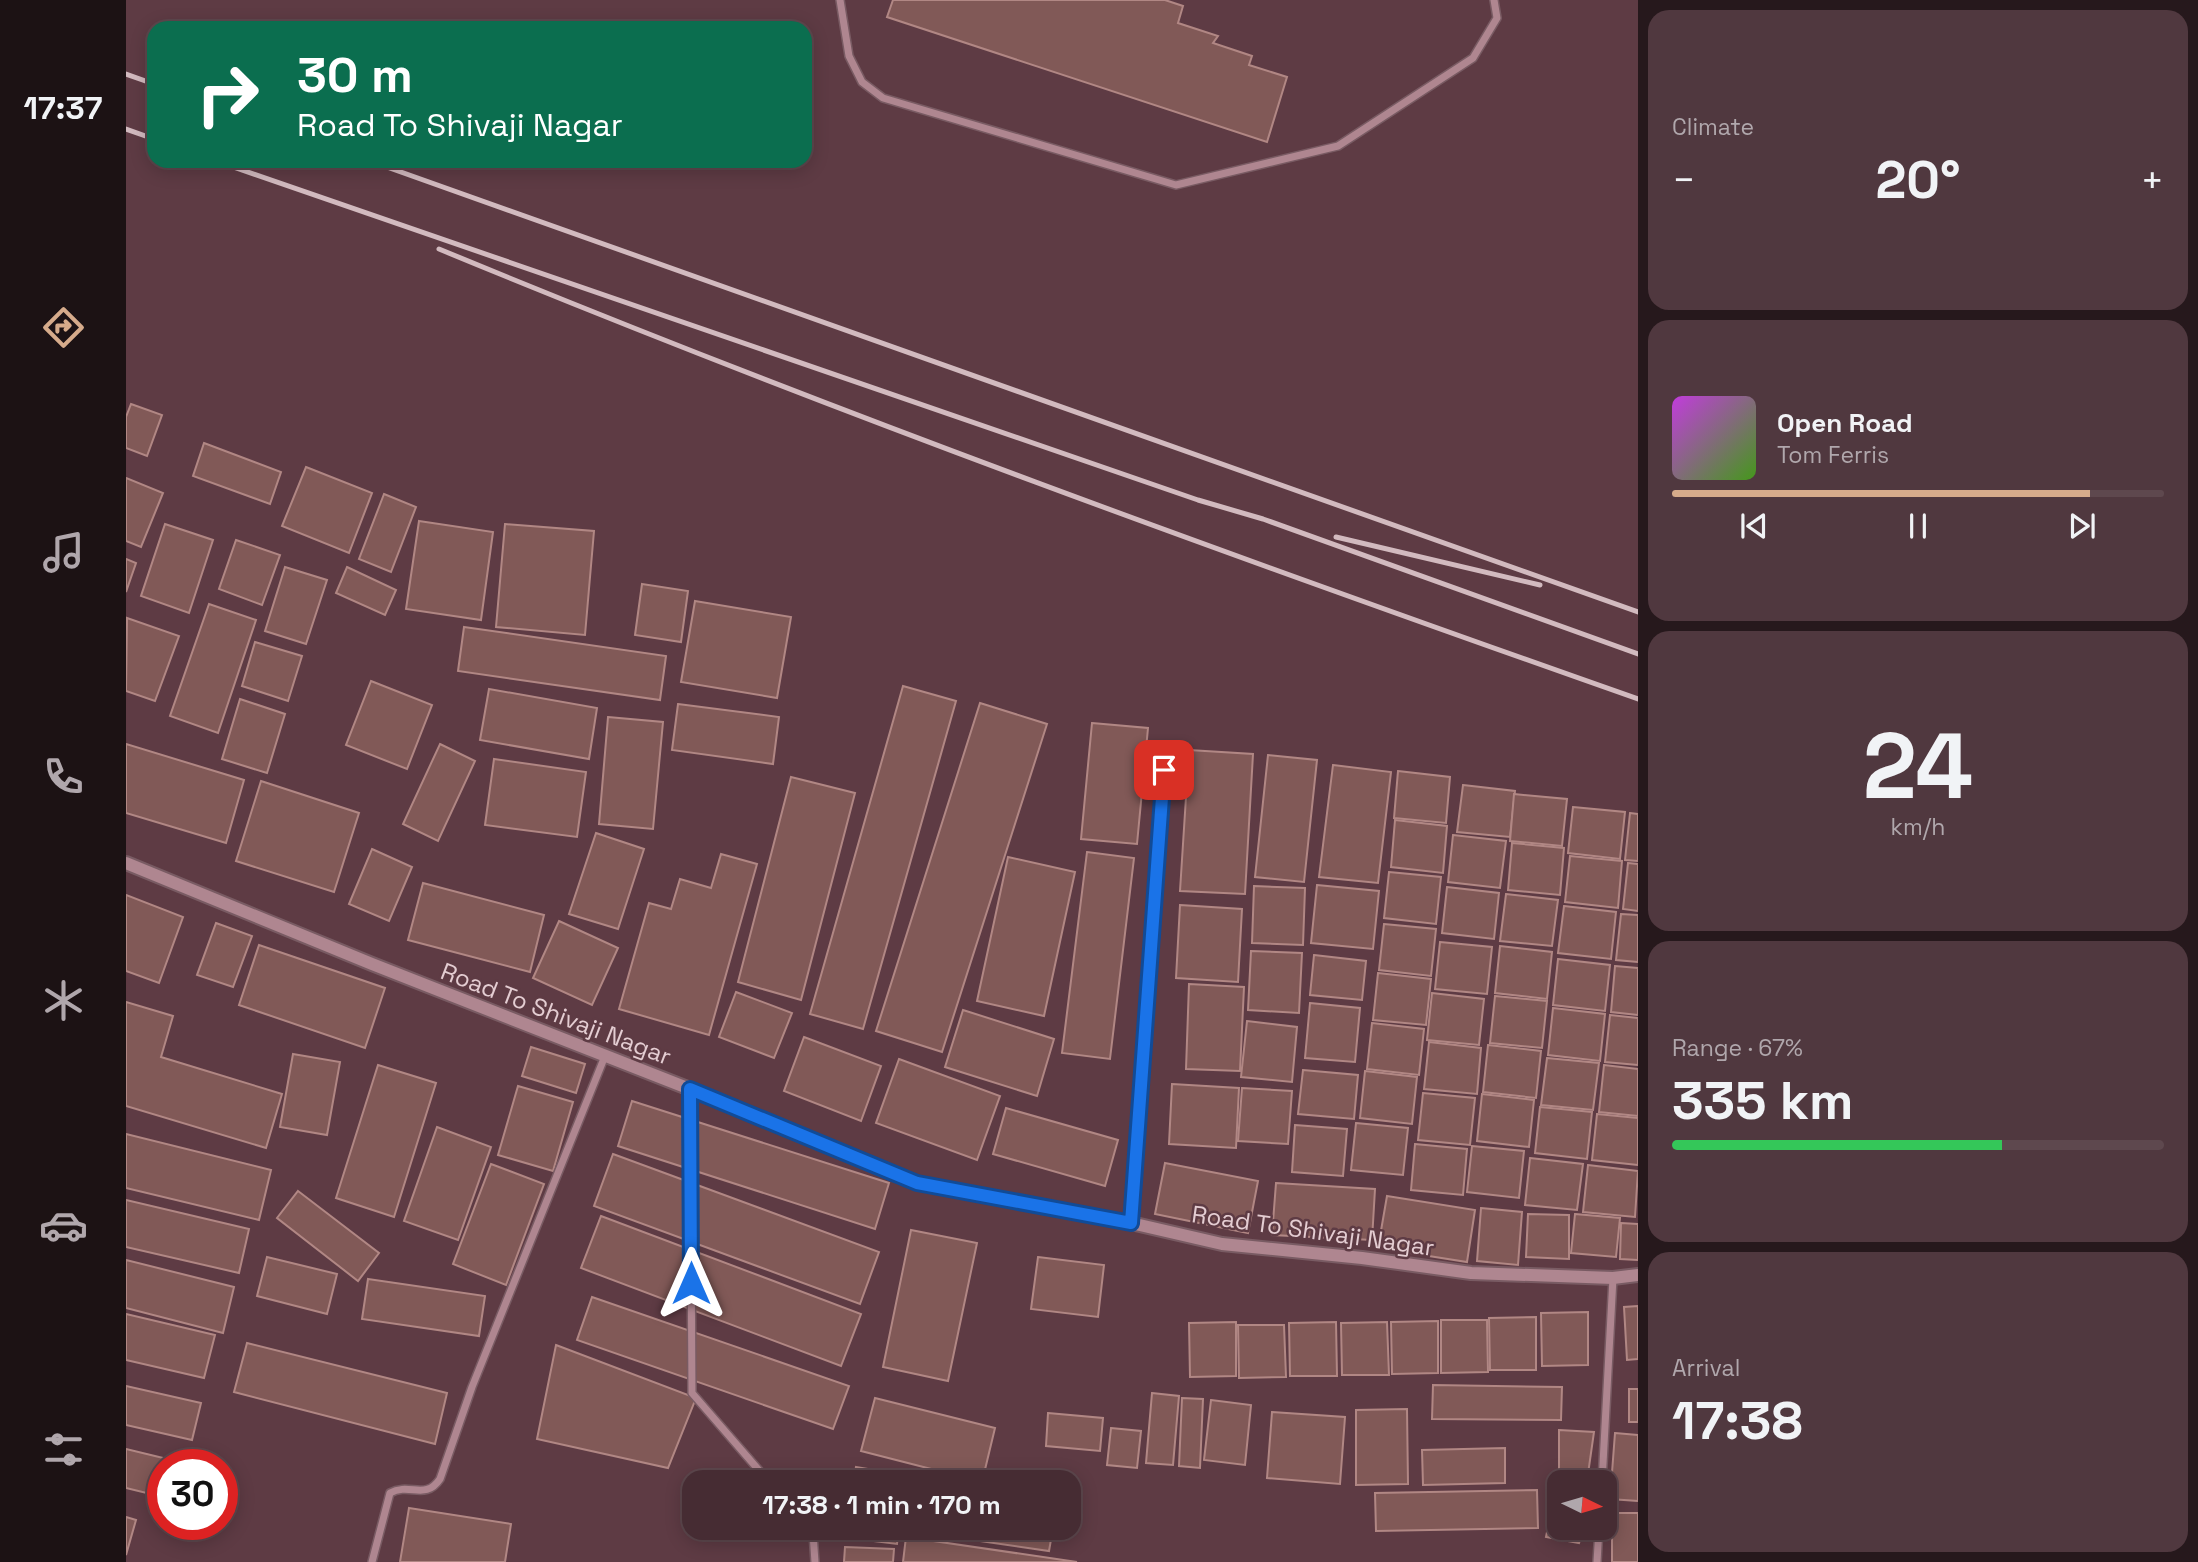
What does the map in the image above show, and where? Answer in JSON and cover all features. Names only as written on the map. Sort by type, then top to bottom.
[{"type":"street","points":[[840,0],[849,56],[862,82],[883,98],[1176,186],[1338,146],[1473,58],[1497,18],[1494,0]]},
{"type":"street","points":[[1131,1223],[1164,770]]},
{"type":"street","name":"Road To Shivaji Nagar","points":[[126,863],[917,1183],[1131,1223],[1222,1244],[1362,1258],[1471,1273],[1613,1278],[1638,1275]]},
{"type":"street","points":[[372,1562],[390,1493],[404,1488],[431,1490],[440,1479],[472,1387],[605,1056]]},
{"type":"street","points":[[690,1089],[692,1393],[759,1470]]},
{"type":"street","points":[[1603,1470],[1613,1278]]},
{"type":"street","points":[[813,1540],[815,1562]]},
{"type":"street","points":[[1597,1562],[1598,1540]]},
{"type":"building","points":[[893,0],[1165,0],[1183,6],[1178,23],[1218,36],[1213,43],[1252,56],[1249,65],[1287,77],[1267,142],[887,17]]},
{"type":"building","points":[[131,404],[162,415],[147,456],[126,448],[126,417]]},
{"type":"building","points":[[204,443],[281,472],[270,504],[193,476]]},
{"type":"building","points":[[306,467],[372,493],[349,553],[282,526]]},
{"type":"building","points":[[126,478],[163,493],[141,547],[126,541]]},
{"type":"building","points":[[384,494],[416,507],[391,572],[359,559]]},
{"type":"building","points":[[419,521],[493,532],[481,620],[406,609]]},
{"type":"building","points":[[165,524],[213,540],[189,613],[141,596]]},
{"type":"building","points":[[505,524],[594,531],[585,635],[496,627]]},
{"type":"building","points":[[236,540],[280,555],[262,605],[219,589]]},
{"type":"building","points":[[126,559],[136,563],[126,592]]},
{"type":"building","points":[[285,567],[327,580],[306,644],[265,631]]},
{"type":"building","points":[[347,567],[396,590],[385,615],[336,593]]},
{"type":"building","points":[[642,584],[688,591],[681,642],[635,635]]},
{"type":"building","points":[[695,601],[791,617],[777,698],[681,682]]},
{"type":"building","points":[[209,604],[256,620],[218,733],[170,716]]},
{"type":"building","points":[[127,618],[179,636],[155,701],[126,691]]},
{"type":"building","points":[[464,627],[666,656],[660,700],[458,671]]},
{"type":"building","points":[[255,642],[302,656],[288,701],[242,686]]},
{"type":"building","points":[[371,681],[432,705],[407,769],[346,745]]},
{"type":"building","points":[[903,686],[956,701],[863,1029],[810,1014]]},
{"type":"building","points":[[489,689],[597,708],[589,759],[480,740]]},
{"type":"building","points":[[240,699],[285,714],[267,773],[222,759]]},
{"type":"building","points":[[980,703],[1047,724],[942,1052],[876,1031]]},
{"type":"building","points":[[678,704],[779,717],[773,764],[672,750]]},
{"type":"building","points":[[608,717],[663,722],[653,829],[599,824]]},
{"type":"building","points":[[1092,723],[1148,728],[1137,844],[1081,839]]},
{"type":"building","points":[[126,744],[244,780],[226,843],[126,813]]},
{"type":"building","points":[[440,744],[475,761],[438,841],[403,824]]},
{"type":"building","points":[[1189,750],[1253,754],[1245,894],[1180,891]]},
{"type":"building","points":[[1268,755],[1317,760],[1304,882],[1255,877]]},
{"type":"building","points":[[494,759],[586,772],[577,837],[485,825]]},
{"type":"building","points":[[1333,765],[1391,772],[1378,883],[1319,877]]},
{"type":"building","points":[[1398,771],[1450,777],[1446,823],[1394,818]]},
{"type":"building","points":[[791,777],[855,793],[801,1000],[738,982]]},
{"type":"building","points":[[261,781],[359,813],[334,892],[236,861]]},
{"type":"building","points":[[1463,785],[1515,791],[1510,837],[1457,832]]},
{"type":"building","points":[[1514,794],[1567,799],[1562,846],[1510,841]]},
{"type":"building","points":[[1573,807],[1625,812],[1620,859],[1568,853]]},
{"type":"building","points":[[1630,813],[1638,814],[1638,861],[1625,860]]},
{"type":"building","points":[[1395,820],[1447,826],[1443,873],[1391,867]]},
{"type":"building","points":[[596,833],[644,849],[618,929],[569,914]]},
{"type":"building","points":[[1453,835],[1506,841],[1500,888],[1448,882]]},
{"type":"building","points":[[1512,843],[1564,848],[1560,895],[1508,890]]},
{"type":"building","points":[[372,849],[412,867],[389,921],[349,904]]},
{"type":"building","points":[[1087,852],[1134,858],[1110,1059],[1062,1053]]},
{"type":"building","points":[[721,854],[757,864],[709,1035],[619,1009],[649,903],[671,909],[680,879],[711,888]]},
{"type":"building","points":[[1570,856],[1622,861],[1618,908],[1565,902]]},
{"type":"building","points":[[1008,857],[1075,872],[1044,1016],[977,1001]]},
{"type":"building","points":[[1628,863],[1638,864],[1638,911],[1623,909]]},
{"type":"building","points":[[1389,872],[1441,877],[1436,924],[1384,918]]},
{"type":"building","points":[[423,883],[544,915],[530,972],[408,940]]},
{"type":"building","points":[[1317,885],[1379,891],[1373,949],[1311,943]]},
{"type":"building","points":[[1254,886],[1305,888],[1303,945],[1252,943]]},
{"type":"building","points":[[1447,887],[1499,893],[1494,939],[1442,933]]},
{"type":"building","points":[[1506,894],[1558,900],[1552,946],[1500,941]]},
{"type":"building","points":[[126,895],[183,917],[159,983],[126,971]]},
{"type":"building","points":[[1180,905],[1242,909],[1238,982],[1176,978]]},
{"type":"building","points":[[1564,906],[1616,912],[1611,959],[1558,953]]},
{"type":"building","points":[[1621,914],[1638,915],[1638,962],[1616,960]]},
{"type":"building","points":[[559,921],[618,948],[592,1005],[533,978]]},
{"type":"building","points":[[216,923],[252,936],[233,987],[197,975]]},
{"type":"building","points":[[1384,924],[1436,929],[1431,976],[1379,970]]},
{"type":"building","points":[[1440,942],[1492,947],[1487,994],[1435,989]]},
{"type":"building","points":[[259,945],[385,988],[365,1048],[239,1005]]},
{"type":"building","points":[[1500,946],[1552,952],[1547,999],[1495,993]]},
{"type":"building","points":[[1251,951],[1302,953],[1299,1013],[1248,1010]]},
{"type":"building","points":[[1314,955],[1366,961],[1362,1000],[1310,995]]},
{"type":"building","points":[[1558,959],[1610,965],[1605,1011],[1553,1005]]},
{"type":"building","points":[[1615,966],[1638,968],[1638,1015],[1611,1012]]},
{"type":"building","points":[[1378,973],[1431,979],[1426,1025],[1373,1020]]},
{"type":"building","points":[[1189,984],[1244,987],[1240,1071],[1186,1069]]},
{"type":"building","points":[[736,992],[792,1013],[774,1058],[719,1037]]},
{"type":"building","points":[[1432,993],[1484,999],[1479,1045],[1427,1040]]},
{"type":"building","points":[[1495,996],[1547,1001],[1542,1048],[1490,1043]]},
{"type":"building","points":[[126,1002],[173,1016],[161,1057],[282,1094],[266,1148],[126,1106]]},
{"type":"building","points":[[1310,1003],[1360,1008],[1355,1062],[1305,1058]]},
{"type":"building","points":[[1553,1008],[1605,1014],[1600,1061],[1548,1055]]},
{"type":"building","points":[[963,1010],[1054,1039],[1037,1096],[945,1067]]},
{"type":"building","points":[[1610,1015],[1638,1018],[1638,1065],[1605,1062]]},
{"type":"building","points":[[1247,1021],[1297,1027],[1292,1082],[1241,1077]]},
{"type":"building","points":[[1372,1023],[1424,1029],[1419,1075],[1367,1069]]},
{"type":"building","points":[[804,1037],[881,1066],[861,1121],[784,1091]]},
{"type":"building","points":[[1429,1042],[1481,1048],[1477,1094],[1424,1089]]},
{"type":"building","points":[[1488,1045],[1541,1051],[1536,1098],[1483,1092]]},
{"type":"building","points":[[531,1047],[585,1064],[576,1093],[522,1076]]},
{"type":"building","points":[[293,1054],[340,1062],[327,1135],[280,1127]]},
{"type":"building","points":[[1547,1058],[1599,1063],[1593,1110],[1541,1105]]},
{"type":"building","points":[[899,1059],[1000,1096],[977,1160],[876,1123]]},
{"type":"building","points":[[378,1065],[436,1083],[394,1217],[336,1198]]},
{"type":"building","points":[[1604,1065],[1638,1069],[1638,1116],[1599,1112]]},
{"type":"building","points":[[1303,1070],[1358,1075],[1354,1119],[1298,1114]]},
{"type":"building","points":[[1365,1071],[1417,1077],[1412,1124],[1360,1118]]},
{"type":"building","points":[[1172,1084],[1239,1088],[1236,1148],[1169,1144]]},
{"type":"building","points":[[518,1086],[573,1102],[553,1171],[498,1155]]},
{"type":"building","points":[[1242,1088],[1292,1091],[1288,1144],[1238,1141]]},
{"type":"building","points":[[1423,1093],[1475,1098],[1470,1145],[1418,1140]]},
{"type":"building","points":[[1482,1094],[1534,1100],[1529,1147],[1477,1141]]},
{"type":"building","points":[[632,1101],[889,1183],[875,1229],[618,1146]]},
{"type":"building","points":[[1540,1107],[1592,1112],[1587,1159],[1535,1153]]},
{"type":"building","points":[[1006,1108],[1118,1140],[1105,1186],[993,1154]]},
{"type":"building","points":[[1597,1114],[1638,1118],[1638,1165],[1592,1160]]},
{"type":"building","points":[[1356,1123],[1408,1128],[1403,1175],[1351,1170]]},
{"type":"building","points":[[1295,1125],[1347,1129],[1343,1176],[1292,1172]]},
{"type":"building","points":[[437,1127],[491,1147],[458,1240],[404,1221]]},
{"type":"building","points":[[126,1134],[271,1170],[259,1220],[126,1188]]},
{"type":"building","points":[[1415,1144],[1467,1149],[1463,1195],[1411,1190]]},
{"type":"building","points":[[1472,1146],[1524,1151],[1519,1198],[1467,1192]]},
{"type":"building","points":[[613,1154],[879,1252],[860,1304],[594,1206]]},
{"type":"building","points":[[1530,1158],[1583,1164],[1577,1210],[1525,1205]]},
{"type":"building","points":[[1165,1163],[1258,1181],[1248,1233],[1155,1214]]},
{"type":"building","points":[[491,1164],[544,1184],[506,1285],[453,1264]]},
{"type":"building","points":[[1588,1165],[1638,1171],[1635,1217],[1583,1212]]},
{"type":"building","points":[[1276,1183],[1375,1189],[1372,1240],[1272,1235]]},
{"type":"building","points":[[298,1191],[379,1253],[358,1281],[277,1218]]},
{"type":"building","points":[[1387,1196],[1475,1210],[1467,1262],[1378,1248]]},
{"type":"building","points":[[126,1200],[249,1229],[239,1273],[126,1247]]},
{"type":"building","points":[[1481,1208],[1522,1212],[1518,1265],[1477,1261]]},
{"type":"building","points":[[1528,1214],[1569,1215],[1569,1259],[1526,1257]]},
{"type":"building","points":[[1575,1214],[1620,1218],[1616,1257],[1571,1253]]},
{"type":"building","points":[[601,1216],[861,1314],[841,1366],[581,1268]]},
{"type":"building","points":[[1621,1223],[1638,1224],[1638,1260],[1620,1259]]},
{"type":"building","points":[[911,1230],[977,1243],[948,1381],[883,1367]]},
{"type":"building","points":[[267,1257],[337,1274],[327,1314],[257,1296]]},
{"type":"building","points":[[1038,1257],[1104,1265],[1098,1317],[1031,1309]]},
{"type":"building","points":[[126,1260],[234,1287],[223,1333],[126,1308]]},
{"type":"building","points":[[368,1279],[485,1296],[479,1336],[362,1319]]},
{"type":"building","points":[[592,1297],[849,1386],[833,1429],[577,1340]]},
{"type":"building","points":[[1638,1306],[1638,1359],[1627,1360],[1624,1307]]},
{"type":"building","points":[[1588,1312],[1588,1365],[1542,1366],[1541,1313]]},
{"type":"building","points":[[126,1314],[215,1335],[204,1378],[126,1360]]},
{"type":"building","points":[[1536,1317],[1536,1370],[1490,1370],[1489,1318]]},
{"type":"building","points":[[1441,1320],[1487,1320],[1488,1372],[1441,1373]]},
{"type":"building","points":[[1438,1321],[1438,1373],[1392,1374],[1391,1322]]},
{"type":"building","points":[[1236,1322],[1236,1376],[1190,1377],[1189,1323]]},
{"type":"building","points":[[1336,1322],[1337,1376],[1290,1376],[1289,1323]]},
{"type":"building","points":[[1387,1322],[1389,1375],[1342,1375],[1341,1323]]},
{"type":"building","points":[[1238,1325],[1284,1325],[1286,1377],[1239,1378]]},
{"type":"building","points":[[247,1343],[447,1393],[435,1444],[234,1392]]},
{"type":"building","points":[[556,1345],[696,1398],[668,1468],[537,1439]]},
{"type":"building","points":[[1433,1385],[1562,1387],[1561,1420],[1432,1419]]},
{"type":"building","points":[[126,1386],[201,1403],[192,1440],[126,1425]]},
{"type":"building","points":[[1629,1389],[1638,1389],[1638,1422],[1629,1422]]},
{"type":"building","points":[[1152,1393],[1179,1396],[1173,1465],[1146,1463]]},
{"type":"building","points":[[875,1398],[995,1428],[985,1470],[935,1470],[861,1451]]},
{"type":"building","points":[[1182,1398],[1203,1399],[1200,1468],[1179,1466]]},
{"type":"building","points":[[1211,1400],[1251,1405],[1245,1465],[1204,1460]]},
{"type":"building","points":[[1407,1409],[1408,1484],[1356,1485],[1356,1410]]},
{"type":"building","points":[[1272,1412],[1345,1417],[1340,1484],[1267,1478]]},
{"type":"building","points":[[1048,1413],[1103,1418],[1100,1451],[1046,1446]]},
{"type":"building","points":[[1111,1428],[1141,1431],[1137,1468],[1107,1465]]},
{"type":"building","points":[[1559,1430],[1594,1432],[1589,1470],[1559,1470]]},
{"type":"building","points":[[1615,1433],[1638,1435],[1638,1501],[1617,1500],[1617,1470],[1612,1470]]},
{"type":"building","points":[[1505,1448],[1505,1483],[1423,1485],[1422,1450]]},
{"type":"building","points":[[126,1449],[147,1454],[147,1493],[126,1488]]},
{"type":"building","points":[[1537,1490],[1538,1528],[1376,1531],[1375,1493]]},
{"type":"building","points":[[409,1508],[511,1524],[505,1562],[400,1562]]},
{"type":"building","points":[[1617,1513],[1638,1513],[1638,1562],[1612,1562],[1612,1540],[1617,1540]]},
{"type":"building","points":[[126,1517],[136,1520],[126,1555]]},
{"type":"building","points":[[864,1540],[898,1540],[897,1544]]},
{"type":"building","points":[[906,1540],[927,1540],[1077,1562],[903,1562]]},
{"type":"building","points":[[973,1540],[1051,1540],[1049,1551]]},
{"type":"building","points":[[845,1547],[894,1549],[893,1562],[844,1562]]},
{"type":"railway","points":[[126,74],[147,82]]},
{"type":"railway","points":[[126,129],[147,136]]},
{"type":"railway","points":[[236,168],[1198,500],[1263,519],[1638,654]]},
{"type":"railway","points":[[390,168],[1638,612]]},
{"type":"railway","points":[[439,249],[885,426],[1336,592],[1638,699]]},
{"type":"railway","points":[[1336,537],[1540,585]]},
{"type":"route","points":[[691,1283],[690,1089],[917,1183],[1131,1223],[1164,770]]}]
